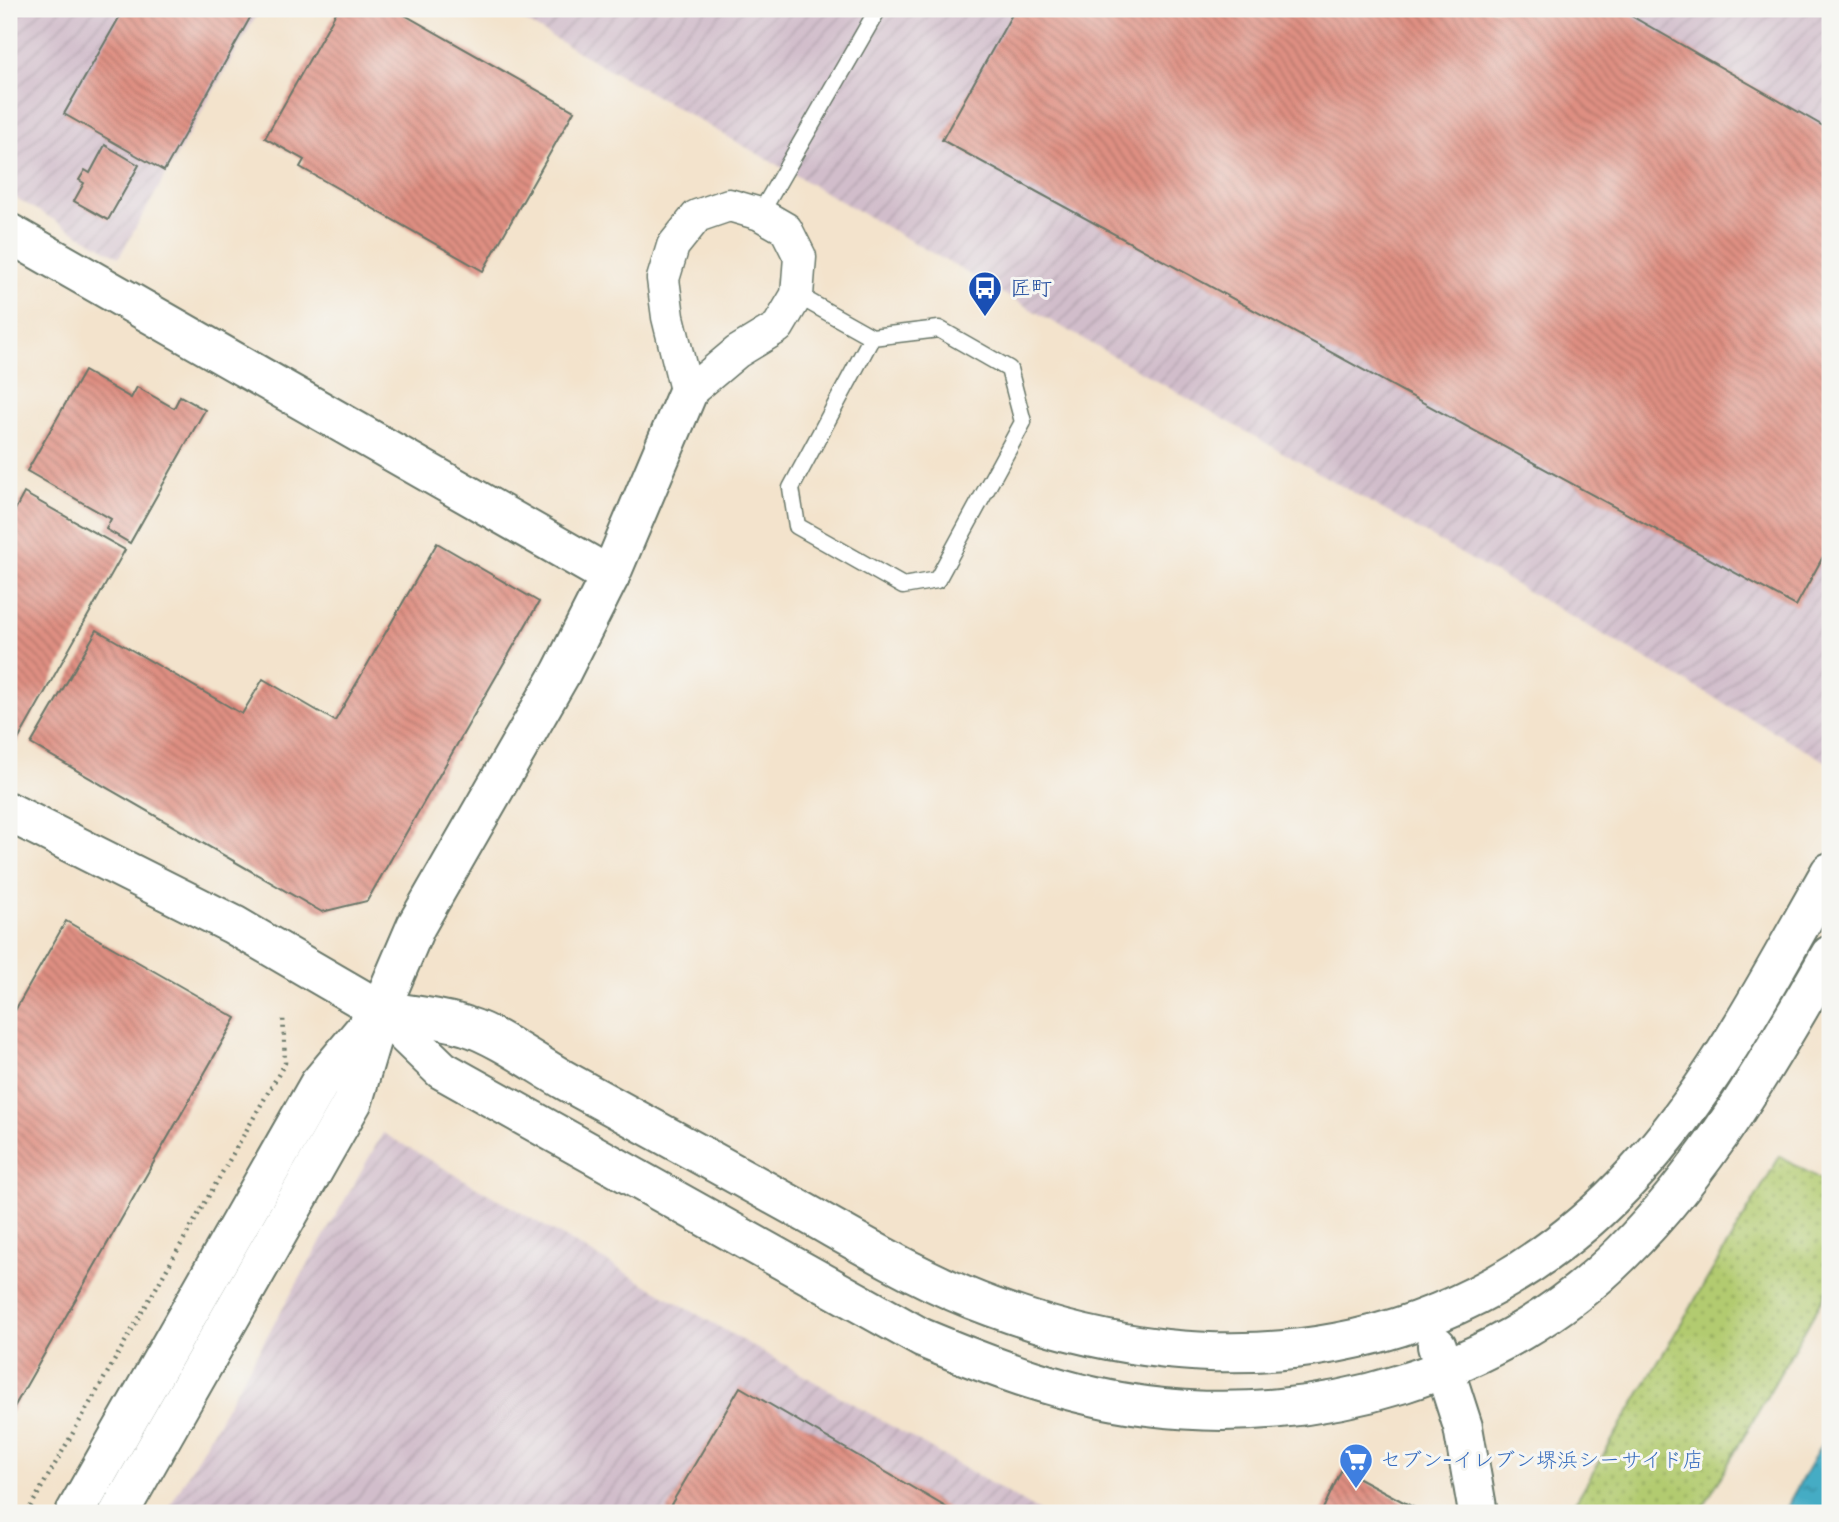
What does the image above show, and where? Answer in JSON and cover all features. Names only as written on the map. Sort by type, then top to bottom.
[{"type":"street","points":[[119,1513],[354,1101],[380,1010],[416,926],[561,673],[610,576],[687,394],[737,352],[778,327],[797,295],[800,257],[786,229],[760,214],[729,205],[697,216],[673,246],[663,279],[687,394]]},
{"type":"street","points":[[9,233],[610,576]]},
{"type":"street","points":[[9,811],[234,925],[380,1010],[442,1070],[922,1338],[992,1367],[1073,1392],[1134,1404],[1228,1412],[1319,1403],[1403,1384],[1476,1356],[1552,1313],[1622,1254],[1682,1185],[1736,1111],[1830,955]]},
{"type":"street","points":[[380,1010],[468,1026],[905,1268],[990,1307],[1081,1334],[1166,1351],[1256,1353],[1348,1343],[1427,1317],[1500,1284],[1571,1233],[1635,1174],[1689,1106],[1738,1033],[1830,872]]},
{"type":"street","points":[[75,1513],[319,1084],[380,1010]]},
{"type":"street","points":[[1427,1317],[1463,1427],[1478,1513]]},
{"type":"lane","points":[[760,214],[878,9]]},
{"type":"lane","points":[[797,295],[872,337],[939,329],[1009,369],[1023,422],[937,580],[902,586],[797,526],[791,488],[872,337]]},
{"type":"path","points":[[27,1513],[285,1063],[283,1016]]},
{"type":"shaded area","points":[[9,9],[260,9],[119,257],[9,194]]},
{"type":"shaded area","points":[[503,9],[1830,9],[1830,757],[1827,762]]},
{"type":"shaded area","points":[[383,1133],[1042,1513],[166,1513]]},
{"type":"green space","points":[[1780,1156],[1830,1185],[1830,1286],[1700,1513],[1569,1513]]},
{"type":"water","points":[[1830,1429],[1830,1513],[1783,1513]]},
{"type":"building","points":[[124,9],[255,9],[164,171],[64,114]]},
{"type":"building","points":[[338,9],[394,9],[574,111],[483,271],[300,167],[304,160],[265,138]]},
{"type":"building","points":[[1015,9],[1619,9],[1830,130],[1830,544],[1796,606],[942,140]]},
{"type":"building","points":[[105,145],[139,165],[108,220],[74,201],[84,183],[79,180],[85,170],[90,173]]},
{"type":"building","points":[[84,371],[131,398],[137,387],[174,408],[180,396],[205,410],[130,543],[106,529],[111,519],[27,471]]},
{"type":"building","points":[[24,493],[125,550],[9,756],[9,536],[15,524],[9,521]]},
{"type":"building","points":[[437,543],[539,602],[367,901],[322,912],[31,744],[97,630],[242,714],[263,679],[335,721]]},
{"type":"building","points":[[66,921],[236,1018],[9,1416],[9,1021]]},
{"type":"building","points":[[740,1387],[956,1513],[666,1513]]},
{"type":"building","name":"セブン-イレブン堺浜シーサイド店","points":[[1342,1469],[1424,1513],[1321,1513]]},
{"type":"place","name":"匠町","points":[[985,318]]},
{"type":"place","name":"セブン-イレブン堺浜シーサイド店","points":[[1356,1490]]}]
